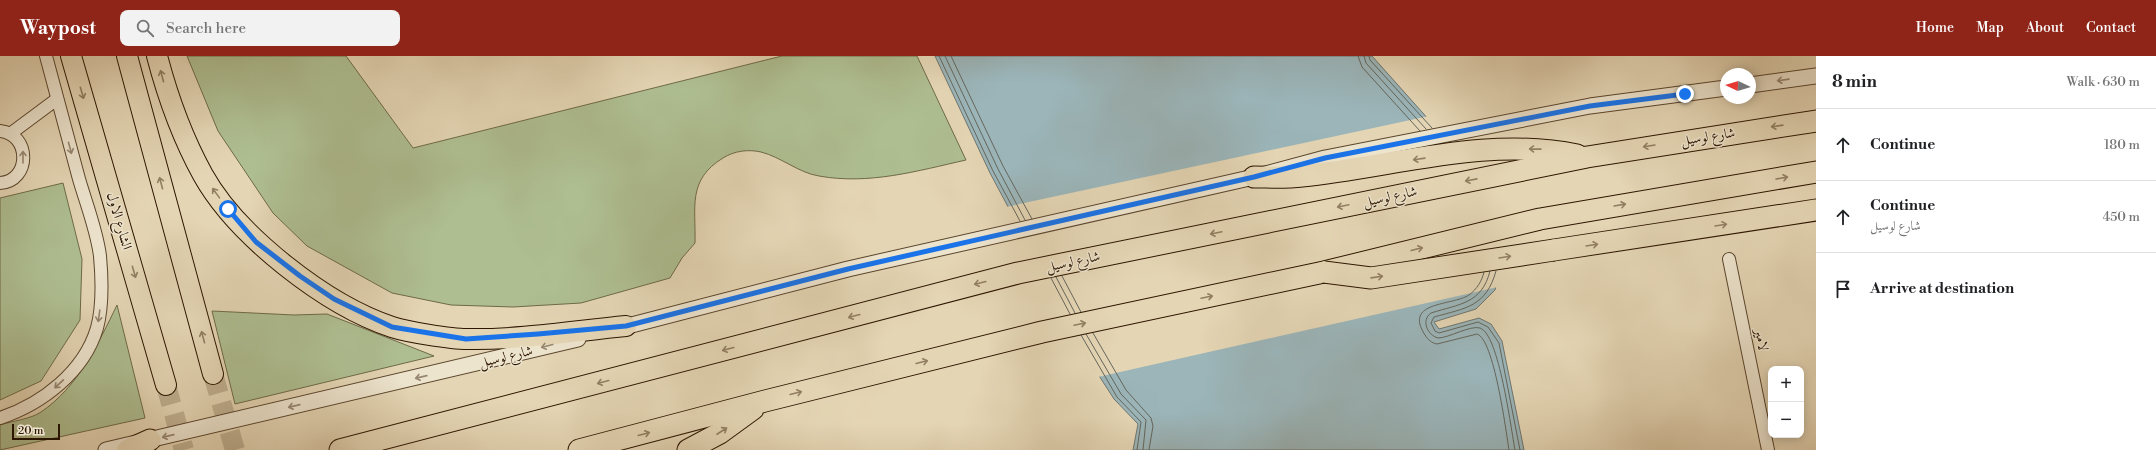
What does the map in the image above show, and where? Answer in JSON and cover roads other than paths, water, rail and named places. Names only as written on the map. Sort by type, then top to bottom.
[{"type":"highway","name":"شارع لوسيل","points":[[340,450],[1018,273],[1587,157],[1816,121]]},
{"type":"highway","points":[[1254,177],[1301,176],[1500,149],[1553,150],[1587,157]]},
{"type":"highway","points":[[579,450],[765,401],[1042,332],[1324,272],[1540,219],[1816,172]]},
{"type":"highway","points":[[1324,272],[1371,278],[1816,210]]},
{"type":"highway","points":[[688,450],[720,432],[765,401]]},
{"type":"highway","points":[[128,450],[150,440]]},
{"type":"main road","name":"الشارع الاول","points":[[71,56],[166,385]]},
{"type":"main road","points":[[127,56],[213,374]]},
{"type":"main road","points":[[157,56],[176,120],[208,182],[228,209],[256,242],[334,299],[392,327],[466,339],[626,326]]},
{"type":"street","name":"الشارع الاول","points":[[0,418],[34,404],[68,376],[84,355],[97,328],[101,293],[100,255],[46,56]]},
{"type":"street","points":[[1756,84],[1816,76]]},
{"type":"street","name":"شارع لوسيل","points":[[106,450],[501,358],[848,269],[1004,232],[1254,177],[1325,158],[1590,106],[1720,89]]},
{"type":"street","points":[[5,133],[57,99]]},
{"type":"street","points":[[0,183],[9,181],[15,176],[23,165],[23,150],[16,138],[5,133]]},
{"type":"street","name":"لامير","points":[[1729,259],[1768,450]]},
{"type":"water","points":[[935,56],[1372,56],[1455,149],[1500,269],[1495,290],[1476,309],[1434,322],[1439,329],[1479,318],[1491,324],[1502,341],[1524,450],[1133,450],[1138,424],[1114,399],[1094,368],[990,173]]},
{"type":"tunnel","points":[[213,374],[235,450]]},
{"type":"tunnel","points":[[166,385],[184,450]]}]
